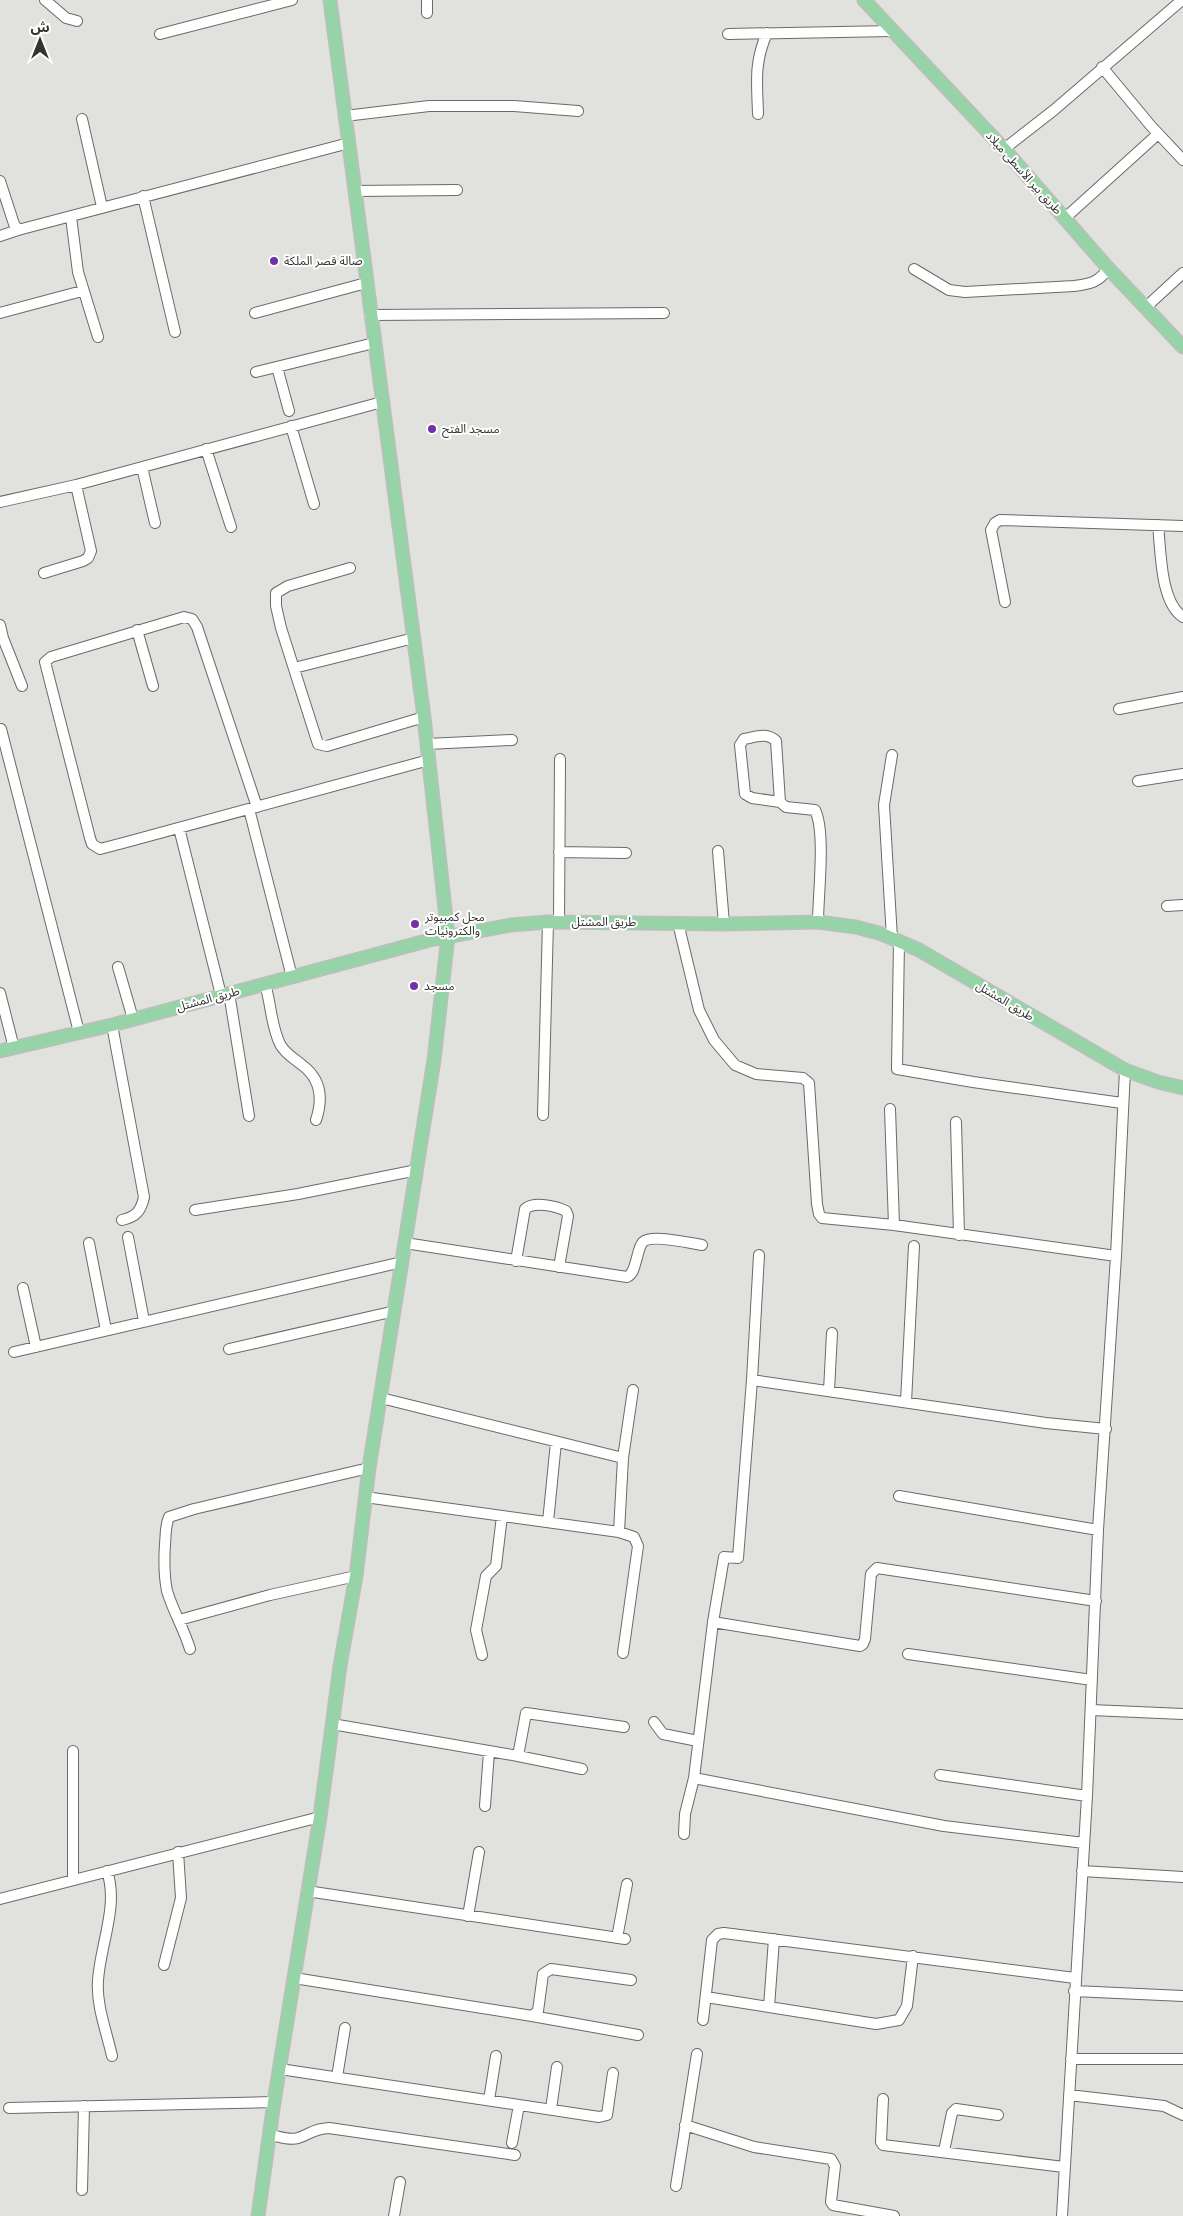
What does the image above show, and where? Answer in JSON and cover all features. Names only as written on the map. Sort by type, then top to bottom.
[{"type":"main road","points":[[258,2216],[274,2102],[320,1817],[340,1666],[356,1576],[369,1468],[438,1034],[448,936],[424,716],[330,0]]},
{"type":"main road","name":"طريق بير الأسطى ميلاد","points":[[864,0],[892,32],[1004,149],[1108,268],[1183,347]]},
{"type":"main road","name":"طريق المشتل","points":[[0,1051],[112,1025],[448,936],[511,925],[554,922],[724,924],[818,922],[856,927],[895,939],[919,950],[1125,1070],[1158,1082],[1183,1088]]},
{"type":"street","points":[[45,0],[66,18],[77,21]]},
{"type":"street","points":[[160,34],[292,0]]},
{"type":"street","points":[[427,0],[427,13]]},
{"type":"street","points":[[1004,149],[1054,110],[1182,0]]},
{"type":"street","points":[[728,34],[892,32]]},
{"type":"street","points":[[758,114],[757,75],[759,53],[768,33]]},
{"type":"street","points":[[1102,67],[1158,134],[1183,160]]},
{"type":"street","points":[[345,116],[430,106],[514,106],[578,111]]},
{"type":"street","points":[[82,119],[102,207]]},
{"type":"street","points":[[1064,218],[1158,134]]},
{"type":"street","points":[[0,236],[143,196],[349,143]]},
{"type":"street","points":[[0,182],[14,224],[18,230]]},
{"type":"street","points":[[354,190],[457,190]]},
{"type":"street","points":[[143,196],[175,332]]},
{"type":"street","points":[[71,217],[82,291],[98,337]]},
{"type":"street","points":[[914,269],[949,290],[965,292],[1074,286],[1092,283],[1102,278],[1108,268]]},
{"type":"street","points":[[1146,307],[1183,274]]},
{"type":"street","points":[[255,313],[366,283]]},
{"type":"street","points":[[0,313],[82,291]]},
{"type":"street","points":[[370,315],[664,312]]},
{"type":"street","points":[[256,372],[374,343]]},
{"type":"street","points":[[277,367],[289,411]]},
{"type":"street","points":[[0,502],[76,485],[382,402]]},
{"type":"street","points":[[292,426],[314,504]]},
{"type":"street","points":[[206,449],[231,527]]},
{"type":"street","points":[[142,467],[155,523]]},
{"type":"street","points":[[44,573],[83,561],[88,558],[91,551],[76,485]]},
{"type":"street","points":[[1005,602],[991,530],[995,523],[1000,520],[1183,526]]},
{"type":"street","points":[[1158,525],[1167,594],[1177,613],[1183,617]]},
{"type":"street","points":[[350,568],[288,586],[276,594],[279,621],[318,744],[323,746],[424,716]]},
{"type":"street","points":[[292,977],[253,808],[228,716],[194,623],[188,617],[184,617],[51,657],[45,662],[92,844],[100,849],[180,828],[253,808],[429,760]]},
{"type":"street","points":[[0,625],[2,638],[22,686]]},
{"type":"street","points":[[138,630],[153,686]]},
{"type":"street","points":[[294,668],[414,638]]},
{"type":"street","points":[[1119,709],[1183,697]]},
{"type":"street","points":[[1,729],[79,1032]]},
{"type":"street","points":[[780,802],[776,741],[766,735],[744,739],[740,745],[744,794],[752,798],[780,802],[786,807],[815,810],[819,817],[818,922]]},
{"type":"street","points":[[427,744],[512,740]]},
{"type":"street","points":[[892,755],[884,805],[895,939],[897,1069],[1122,1103]]},
{"type":"street","points":[[542,1114],[559,852],[560,759]]},
{"type":"street","points":[[1138,781],[1183,774]]},
{"type":"street","points":[[180,828],[225,994],[250,1116]]},
{"type":"street","points":[[718,851],[724,924]]},
{"type":"street","points":[[559,852],[626,853]]},
{"type":"street","points":[[1167,906],[1183,905]]},
{"type":"street","points":[[678,923],[699,1010],[714,1040],[724,1053],[735,1066],[756,1074],[804,1078],[809,1083],[819,1214],[828,1219],[894,1224],[959,1235],[1116,1256]]},
{"type":"street","points":[[118,967],[132,1019]]},
{"type":"street","points":[[265,984],[280,1044],[286,1052],[304,1066],[318,1086],[321,1104],[316,1120]]},
{"type":"street","points":[[0,993],[14,1048]]},
{"type":"street","points":[[112,1025],[144,1197],[138,1214],[122,1220]]},
{"type":"street","points":[[1062,2216],[1087,1796],[1098,1530],[1106,1430],[1125,1070]]},
{"type":"street","points":[[890,1110],[894,1224]]},
{"type":"street","points":[[956,1122],[959,1235]]},
{"type":"street","points":[[195,1210],[298,1194],[417,1170]]},
{"type":"street","points":[[516,1261],[525,1209],[530,1205],[535,1205],[566,1211],[568,1216],[560,1267]]},
{"type":"street","points":[[128,1237],[144,1321]]},
{"type":"street","points":[[405,1243],[627,1277],[631,1275],[644,1241],[664,1239],[702,1245]]},
{"type":"street","points":[[89,1243],[106,1330]]},
{"type":"street","points":[[906,1402],[914,1246]]},
{"type":"street","points":[[684,1834],[685,1814],[694,1778],[713,1622],[724,1557],[738,1558],[752,1380],[759,1255]]},
{"type":"street","points":[[14,1352],[402,1262]]},
{"type":"street","points":[[23,1288],[36,1347]]},
{"type":"street","points":[[229,1349],[395,1311]]},
{"type":"street","points":[[829,1391],[832,1333]]},
{"type":"street","points":[[752,1380],[1106,1430]]},
{"type":"street","points":[[619,1532],[624,1458],[633,1390]]},
{"type":"street","points":[[381,1398],[624,1458]]},
{"type":"street","points":[[548,1522],[556,1442]]},
{"type":"street","points":[[190,1648],[168,1592],[165,1577],[167,1522],[169,1518],[203,1506],[369,1468]]},
{"type":"street","points":[[899,1496],[1098,1530]]},
{"type":"street","points":[[365,1497],[619,1532],[634,1537],[638,1546],[623,1653]]},
{"type":"street","points":[[482,1655],[476,1630],[486,1576],[496,1566],[502,1516]]},
{"type":"street","points":[[713,1622],[860,1646],[865,1639],[872,1574],[878,1568],[1096,1602]]},
{"type":"street","points":[[180,1620],[270,1595],[356,1576]]},
{"type":"street","points":[[908,1654],[1092,1680]]},
{"type":"street","points":[[1091,1710],[1183,1714]]},
{"type":"street","points":[[518,1756],[526,1713],[624,1727]]},
{"type":"street","points":[[654,1722],[663,1734],[698,1741]]},
{"type":"street","points":[[332,1724],[582,1769]]},
{"type":"street","points":[[73,1751],[73,1880]]},
{"type":"street","points":[[485,1806],[489,1752]]},
{"type":"street","points":[[940,1775],[1087,1796]]},
{"type":"street","points":[[694,1778],[944,1826],[1084,1843]]},
{"type":"street","points":[[0,1899],[320,1817]]},
{"type":"street","points":[[164,1965],[181,1898],[178,1852]]},
{"type":"street","points":[[468,1916],[479,1852]]},
{"type":"street","points":[[107,1871],[110,1881],[111,1901],[98,1988],[112,2056]]},
{"type":"street","points":[[1082,1871],[1183,1877]]},
{"type":"street","points":[[307,1890],[621,1939],[627,1884]]},
{"type":"street","points":[[704,2020],[712,1940],[718,1934],[913,1956],[1075,1978]]},
{"type":"street","points":[[770,2007],[774,1939]]},
{"type":"street","points":[[706,1997],[876,2024],[899,2020],[907,2006],[913,1956]]},
{"type":"street","points":[[532,2016],[538,2011],[543,1974],[551,1969],[631,1980]]},
{"type":"street","points":[[294,1978],[638,2034]]},
{"type":"street","points":[[1074,1991],[1183,1996]]},
{"type":"street","points":[[337,2077],[345,2028]]},
{"type":"street","points":[[676,2186],[697,2054]]},
{"type":"street","points":[[489,2100],[496,2056]]},
{"type":"street","points":[[1070,2059],[1183,2059]]},
{"type":"street","points":[[551,2110],[557,2067]]},
{"type":"street","points":[[280,2069],[604,2117],[608,2111],[613,2074]]},
{"type":"street","points":[[1068,2095],[1164,2106],[1183,2115]]},
{"type":"street","points":[[883,2099],[882,2144],[1064,2167]]},
{"type":"street","points":[[10,2108],[274,2102]]},
{"type":"street","points":[[512,2143],[519,2104]]},
{"type":"street","points":[[82,2190],[84,2106]]},
{"type":"street","points":[[944,2151],[952,2113],[956,2109],[998,2115]]},
{"type":"street","points":[[685,2125],[754,2147],[831,2159],[835,2166],[831,2202],[833,2205],[894,2216]]},
{"type":"street","points":[[270,2135],[292,2139],[300,2138],[318,2128],[328,2128],[515,2155]]},
{"type":"street","points":[[394,2216],[400,2182]]},
{"type":"place","name":"صالة قصر الملكة","points":[[274,261]]},
{"type":"place","name":"مسجد الفتح","points":[[432,429]]},
{"type":"place","name":"محل كمبيوتر والكترونيات","points":[[415,924]]},
{"type":"place","name":"مسجد","points":[[414,986]]}]
